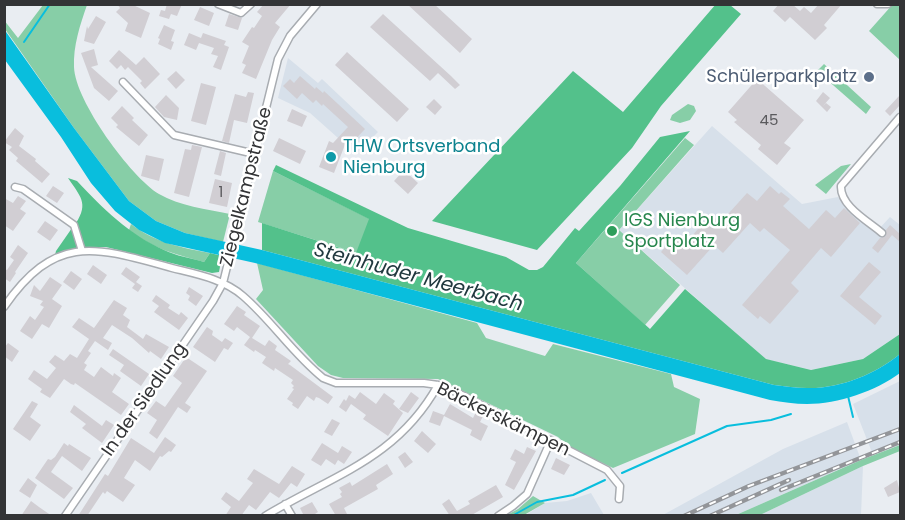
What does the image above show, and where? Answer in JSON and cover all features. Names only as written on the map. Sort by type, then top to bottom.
[{"type":"street","points":[[218,4],[241,13],[251,4]]},
{"type":"street","name":"Ziegelkampstraße","points":[[4,307],[34,270],[62,255],[82,251],[112,252],[223,283],[278,59],[290,36],[317,4]]},
{"type":"street","points":[[877,4],[888,4]]},
{"type":"street","points":[[123,82],[174,135],[255,154]]},
{"type":"street","points":[[882,233],[848,204],[841,193],[841,186],[900,117]]},
{"type":"street","points":[[15,187],[23,189],[74,225],[82,251]]},
{"type":"street","name":"Bäckerskämpen","points":[[223,283],[243,295],[323,378],[336,383],[438,385],[607,470],[620,486],[619,499]]},
{"type":"street","name":"In der Siedlung","points":[[65,516],[213,301],[223,283]]},
{"type":"street","points":[[265,516],[380,452],[405,430],[428,404],[438,385]]},
{"type":"street","points":[[498,516],[521,501],[527,494],[551,440]]},
{"type":"street","points":[[285,504],[292,516]]},
{"type":"shaded area","points":[[288,58],[318,83],[322,79],[378,132],[356,154],[310,113],[278,98]]},
{"type":"shaded area","points":[[712,126],[802,204],[838,197],[877,231],[890,217],[900,225],[900,334],[863,359],[811,370],[765,359],[619,230]]},
{"type":"shaded area","points":[[900,381],[900,445],[873,455],[853,404]]},
{"type":"shaded area","points":[[847,422],[861,460],[736,515],[661,516],[783,449]]},
{"type":"shaded area","points":[[863,466],[861,515],[760,515]]},
{"type":"shaded area","points":[[591,493],[604,515],[524,516],[545,503],[567,501]]},
{"type":"green space","points":[[716,4],[730,5],[741,14],[661,106],[632,148],[537,250],[432,221],[573,71],[623,112]]},
{"type":"green space","points":[[893,4],[900,5],[900,60],[869,31]]},
{"type":"green space","points":[[43,5],[87,5],[76,43],[74,67],[77,82],[94,118],[134,172],[159,194],[184,204],[230,214],[223,242],[185,233],[156,221],[129,201],[74,128],[5,29],[4,20],[18,38]]},
{"type":"green space","points":[[824,64],[871,107],[866,114],[817,71]]},
{"type":"green space","points":[[688,104],[694,106],[696,111],[690,120],[680,123],[670,120],[672,115]]},
{"type":"green space","points":[[690,131],[576,263],[650,329],[685,289],[766,359],[811,370],[863,359],[900,334],[900,354],[868,374],[832,386],[799,388],[774,385],[262,250],[262,223],[356,253],[369,219],[273,171],[276,165],[408,228],[506,257],[529,270],[537,270],[543,267],[575,228],[579,231],[660,137]]},
{"type":"green space","name":"IGS Nienburg Sportplatz","points":[[685,138],[694,145],[619,230],[680,285],[645,325],[576,263]]},
{"type":"green space","points":[[851,164],[826,194],[815,185],[841,166]]},
{"type":"green space","points":[[273,171],[370,219],[357,253],[258,222]]},
{"type":"green space","points":[[68,178],[77,181],[117,220],[152,244],[173,254],[204,262],[210,253],[222,256],[219,272],[212,273],[106,247],[85,247],[82,245],[76,223],[82,210],[81,200]]},
{"type":"green space","points":[[131,224],[159,240],[210,253],[204,262],[184,257],[146,242],[129,230]]},
{"type":"green space","points":[[72,228],[77,248],[55,255],[56,251]]},
{"type":"green space","points":[[257,263],[477,323],[486,338],[545,356],[553,344],[671,374],[674,387],[700,399],[695,434],[613,468],[569,447],[558,437],[438,379],[343,378],[331,375],[318,366],[256,299],[263,290]]},
{"type":"green space","points":[[900,445],[900,451],[760,515],[736,515],[861,460]]},
{"type":"green space","points":[[533,496],[545,503],[524,515],[507,515],[518,509]]},
{"type":"water","points":[[4,29],[129,201],[156,221],[185,233],[262,250],[774,385],[799,388],[832,386],[868,374],[900,354],[900,373],[868,391],[831,402],[802,404],[770,400],[255,263],[165,243],[139,230],[115,211],[91,183],[5,60]]},
{"type":"building","points":[[117,4],[131,4],[150,13],[141,38],[125,31],[128,23],[116,12],[120,8]]},
{"type":"building","points":[[167,4],[182,4],[177,16],[171,14],[169,19],[159,16],[161,10],[165,11]]},
{"type":"building","points":[[264,4],[291,4],[275,23],[280,27],[272,40],[256,79],[242,73],[246,65],[242,63],[249,46],[242,42],[262,16],[257,12]]},
{"type":"building","points":[[407,4],[434,4],[472,39],[460,53]]},
{"type":"building","points":[[779,4],[792,4],[800,11],[804,7],[811,13],[819,4],[842,4],[824,25],[827,28],[815,40],[790,17],[785,22],[773,11]]},
{"type":"building","points":[[200,7],[214,13],[209,26],[194,20]]},
{"type":"building","points":[[229,14],[242,18],[238,30],[225,26]]},
{"type":"building","points":[[383,14],[460,85],[455,89],[438,73],[430,81],[370,27]]},
{"type":"building","points":[[96,16],[106,22],[94,44],[84,41],[87,26],[88,29]]},
{"type":"building","points":[[164,25],[175,30],[171,50],[158,44],[160,39],[158,38]]},
{"type":"building","points":[[189,33],[201,38],[203,33],[226,41],[224,45],[229,47],[221,70],[213,67],[218,56],[211,54],[214,48],[199,43],[196,50],[184,45]]},
{"type":"building","points":[[94,49],[98,65],[91,67],[118,91],[109,101],[94,88],[81,53]]},
{"type":"building","points":[[119,50],[136,65],[144,57],[160,74],[145,89],[140,83],[142,81],[128,67],[125,70],[121,65],[117,69],[109,61]]},
{"type":"building","points":[[347,52],[409,109],[397,122],[335,65]]},
{"type":"building","points":[[176,71],[185,80],[176,89],[167,79]]},
{"type":"building","points":[[300,76],[315,89],[316,87],[323,93],[324,91],[365,129],[350,145],[346,142],[334,173],[319,167],[329,141],[333,143],[348,127],[323,104],[322,106],[316,100],[313,103],[302,93],[297,99],[283,86],[290,79],[294,83]]},
{"type":"building","points":[[757,79],[804,120],[784,143],[791,148],[777,165],[758,149],[761,145],[734,122],[737,120],[728,112]]},
{"type":"building","points":[[201,83],[216,87],[206,125],[191,121]]},
{"type":"building","points":[[248,92],[254,93],[247,123],[234,120],[229,143],[222,141],[235,94],[246,97]]},
{"type":"building","points":[[823,92],[830,98],[823,106],[826,103],[831,107],[827,112],[816,101]]},
{"type":"building","points":[[166,95],[179,108],[177,120],[164,117],[155,107]]},
{"type":"building","points":[[900,95],[900,105],[890,116],[885,111]]},
{"type":"building","points":[[434,99],[442,107],[435,115],[426,107]]},
{"type":"building","points":[[122,106],[134,118],[132,120],[148,135],[139,146],[116,127],[118,125],[111,118]]},
{"type":"building","points":[[292,109],[307,116],[302,127],[287,121]]},
{"type":"building","points":[[15,128],[24,136],[19,146],[50,174],[42,183],[16,161],[18,158],[9,150],[12,147],[4,142]]},
{"type":"building","points":[[279,138],[306,151],[300,164],[273,151]]},
{"type":"building","points":[[192,145],[202,147],[189,197],[174,193],[185,149],[191,150]]},
{"type":"building","points":[[220,151],[226,153],[221,176],[214,174]]},
{"type":"building","points":[[146,155],[164,159],[159,181],[141,176]]},
{"type":"building","points":[[404,170],[418,183],[408,194],[394,181]]},
{"type":"building","points":[[215,179],[232,183],[227,207],[209,203]]},
{"type":"building","points":[[53,186],[64,193],[57,203],[46,196]]},
{"type":"building","points":[[770,186],[779,194],[781,192],[790,199],[783,206],[809,229],[826,210],[835,218],[844,208],[860,223],[831,257],[821,248],[791,283],[799,291],[770,324],[760,316],[758,319],[742,305],[790,250],[764,228],[760,232],[750,223],[723,253],[714,245],[687,275],[661,252],[675,236],[685,244],[711,214],[720,223],[747,193],[757,201]]},
{"type":"building","points":[[18,196],[26,201],[20,209],[26,213],[13,231],[4,225],[4,198],[13,203]]},
{"type":"building","points":[[45,221],[58,230],[50,241],[37,232]]},
{"type":"building","points":[[890,225],[900,234],[900,242],[892,235],[878,253],[872,248],[880,238],[886,236],[886,230]]},
{"type":"building","points":[[18,245],[28,253],[10,282],[4,278],[4,269],[7,270],[14,260],[10,257]]},
{"type":"building","points":[[869,262],[881,272],[859,297],[882,316],[875,325],[840,296]]},
{"type":"building","points":[[93,265],[107,275],[101,284],[87,274]]},
{"type":"building","points":[[126,267],[140,277],[136,282],[142,286],[138,292],[132,288],[135,284],[121,274]]},
{"type":"building","points":[[71,271],[82,279],[74,290],[63,282]]},
{"type":"building","points":[[50,277],[62,285],[52,299],[62,306],[49,328],[42,324],[32,339],[20,331],[30,316],[35,320],[44,307],[40,305],[43,301],[30,296],[34,285],[40,291]]},
{"type":"building","points":[[189,287],[203,296],[196,306],[188,300],[190,296],[186,293]]},
{"type":"building","points":[[156,295],[170,305],[168,308],[179,315],[181,312],[188,318],[179,330],[154,312],[159,306],[152,301]]},
{"type":"building","points":[[114,300],[127,308],[123,315],[130,320],[127,327],[143,339],[146,334],[169,347],[161,359],[150,351],[149,353],[112,325],[103,338],[112,343],[108,350],[95,341],[88,351],[91,353],[84,363],[87,365],[84,370],[94,377],[101,367],[113,376],[114,373],[121,378],[112,392],[129,404],[121,415],[75,383],[71,384],[64,379],[50,398],[40,392],[42,389],[28,379],[34,370],[47,379],[56,368],[49,362],[55,355],[64,361],[70,354],[77,358],[89,339],[72,327],[79,318],[94,328]]},
{"type":"building","points":[[237,306],[246,312],[244,315],[260,326],[252,338],[265,346],[269,340],[277,346],[275,350],[291,361],[288,364],[333,397],[328,404],[319,398],[316,397],[314,401],[307,396],[298,409],[292,405],[293,403],[287,399],[294,389],[291,383],[293,380],[275,368],[274,371],[262,363],[266,357],[244,345],[250,337],[237,327],[234,331],[224,324]]},
{"type":"building","points":[[207,327],[213,331],[212,335],[222,342],[225,338],[233,343],[228,350],[224,348],[215,362],[193,347]]},
{"type":"building","points":[[8,343],[19,351],[12,362],[4,356],[4,348]]},
{"type":"building","points":[[113,349],[149,374],[141,386],[120,371],[124,365],[109,355]]},
{"type":"building","points":[[186,357],[207,371],[185,403],[191,407],[187,413],[178,407],[157,439],[149,433],[157,420],[147,413],[156,401],[165,407],[182,383],[173,376]]},
{"type":"building","points":[[360,392],[376,404],[384,393],[395,401],[393,404],[403,413],[388,436],[363,419],[366,415],[351,404],[346,412],[339,407],[349,395],[355,399]]},
{"type":"building","points":[[411,392],[419,398],[408,413],[399,409]]},
{"type":"building","points":[[32,401],[38,404],[30,417],[41,425],[30,441],[13,429]]},
{"type":"building","points":[[450,404],[473,418],[476,412],[483,416],[480,422],[488,426],[481,441],[470,435],[472,430],[444,416],[440,426],[429,422],[433,411],[444,415]]},
{"type":"building","points":[[74,405],[102,426],[106,420],[114,425],[102,443],[82,428],[86,424],[70,412]]},
{"type":"building","points":[[332,419],[340,423],[332,436],[324,432]]},
{"type":"building","points":[[422,431],[436,444],[428,453],[414,441]]},
{"type":"building","points":[[165,437],[176,445],[171,452],[160,456],[150,471],[135,460],[124,478],[135,485],[123,502],[107,491],[105,494],[103,492],[87,516],[78,516],[105,474],[108,476],[131,438],[154,453]]},
{"type":"building","points":[[64,443],[91,458],[82,471],[62,456],[51,472],[73,488],[64,499],[35,478],[48,459],[55,457]]},
{"type":"building","points":[[322,443],[338,453],[342,446],[352,452],[344,464],[338,460],[335,465],[326,459],[321,466],[311,460]]},
{"type":"building","points":[[527,447],[536,451],[514,490],[505,485],[516,462],[510,459],[515,449],[524,454]]},
{"type":"building","points":[[405,452],[413,462],[405,468],[398,457]]},
{"type":"building","points":[[556,458],[570,465],[564,475],[551,469]]},
{"type":"building","points":[[387,464],[393,474],[376,485],[378,489],[344,508],[348,516],[336,516],[329,504],[342,497],[339,488],[350,482],[352,486]]},
{"type":"building","points":[[292,466],[305,474],[297,487],[291,483],[279,498],[270,492],[256,510],[249,505],[241,516],[225,516],[231,507],[221,499],[226,492],[239,501],[253,483],[247,479],[254,469],[279,484]]},
{"type":"building","points":[[28,478],[37,485],[30,498],[19,491]]},
{"type":"building","points":[[897,480],[900,492],[888,497],[884,488]]},
{"type":"building","points":[[496,485],[503,497],[470,516],[450,516],[442,504],[449,499],[457,511],[470,504],[468,501]]},
{"type":"building","points":[[31,501],[39,507],[52,516],[21,516]]},
{"type":"building","points":[[312,502],[318,512],[312,516],[304,516],[300,508]]},
{"type":"waterway","points":[[24,42],[50,4]]},
{"type":"waterway","points":[[848,396],[853,417]]},
{"type":"waterway","points":[[622,473],[727,426],[771,420],[791,414]]},
{"type":"waterway","points":[[512,516],[537,502],[573,495],[605,480]]},
{"type":"railway","points":[[684,516],[749,486],[900,429]]},
{"type":"railway","points":[[781,490],[900,442]]},
{"type":"railway","points":[[710,516],[789,480]]},
{"type":"place","name":"Schülerparkplatz","points":[[869,77]]},
{"type":"place","name":"THW Ortsverband Nienburg","points":[[331,157]]},
{"type":"place","name":"IGS Nienburg Sportplatz","points":[[612,231]]},
{"type":"water label","name":"Steinhuder Meerbach","points":[[418,278]]}]
